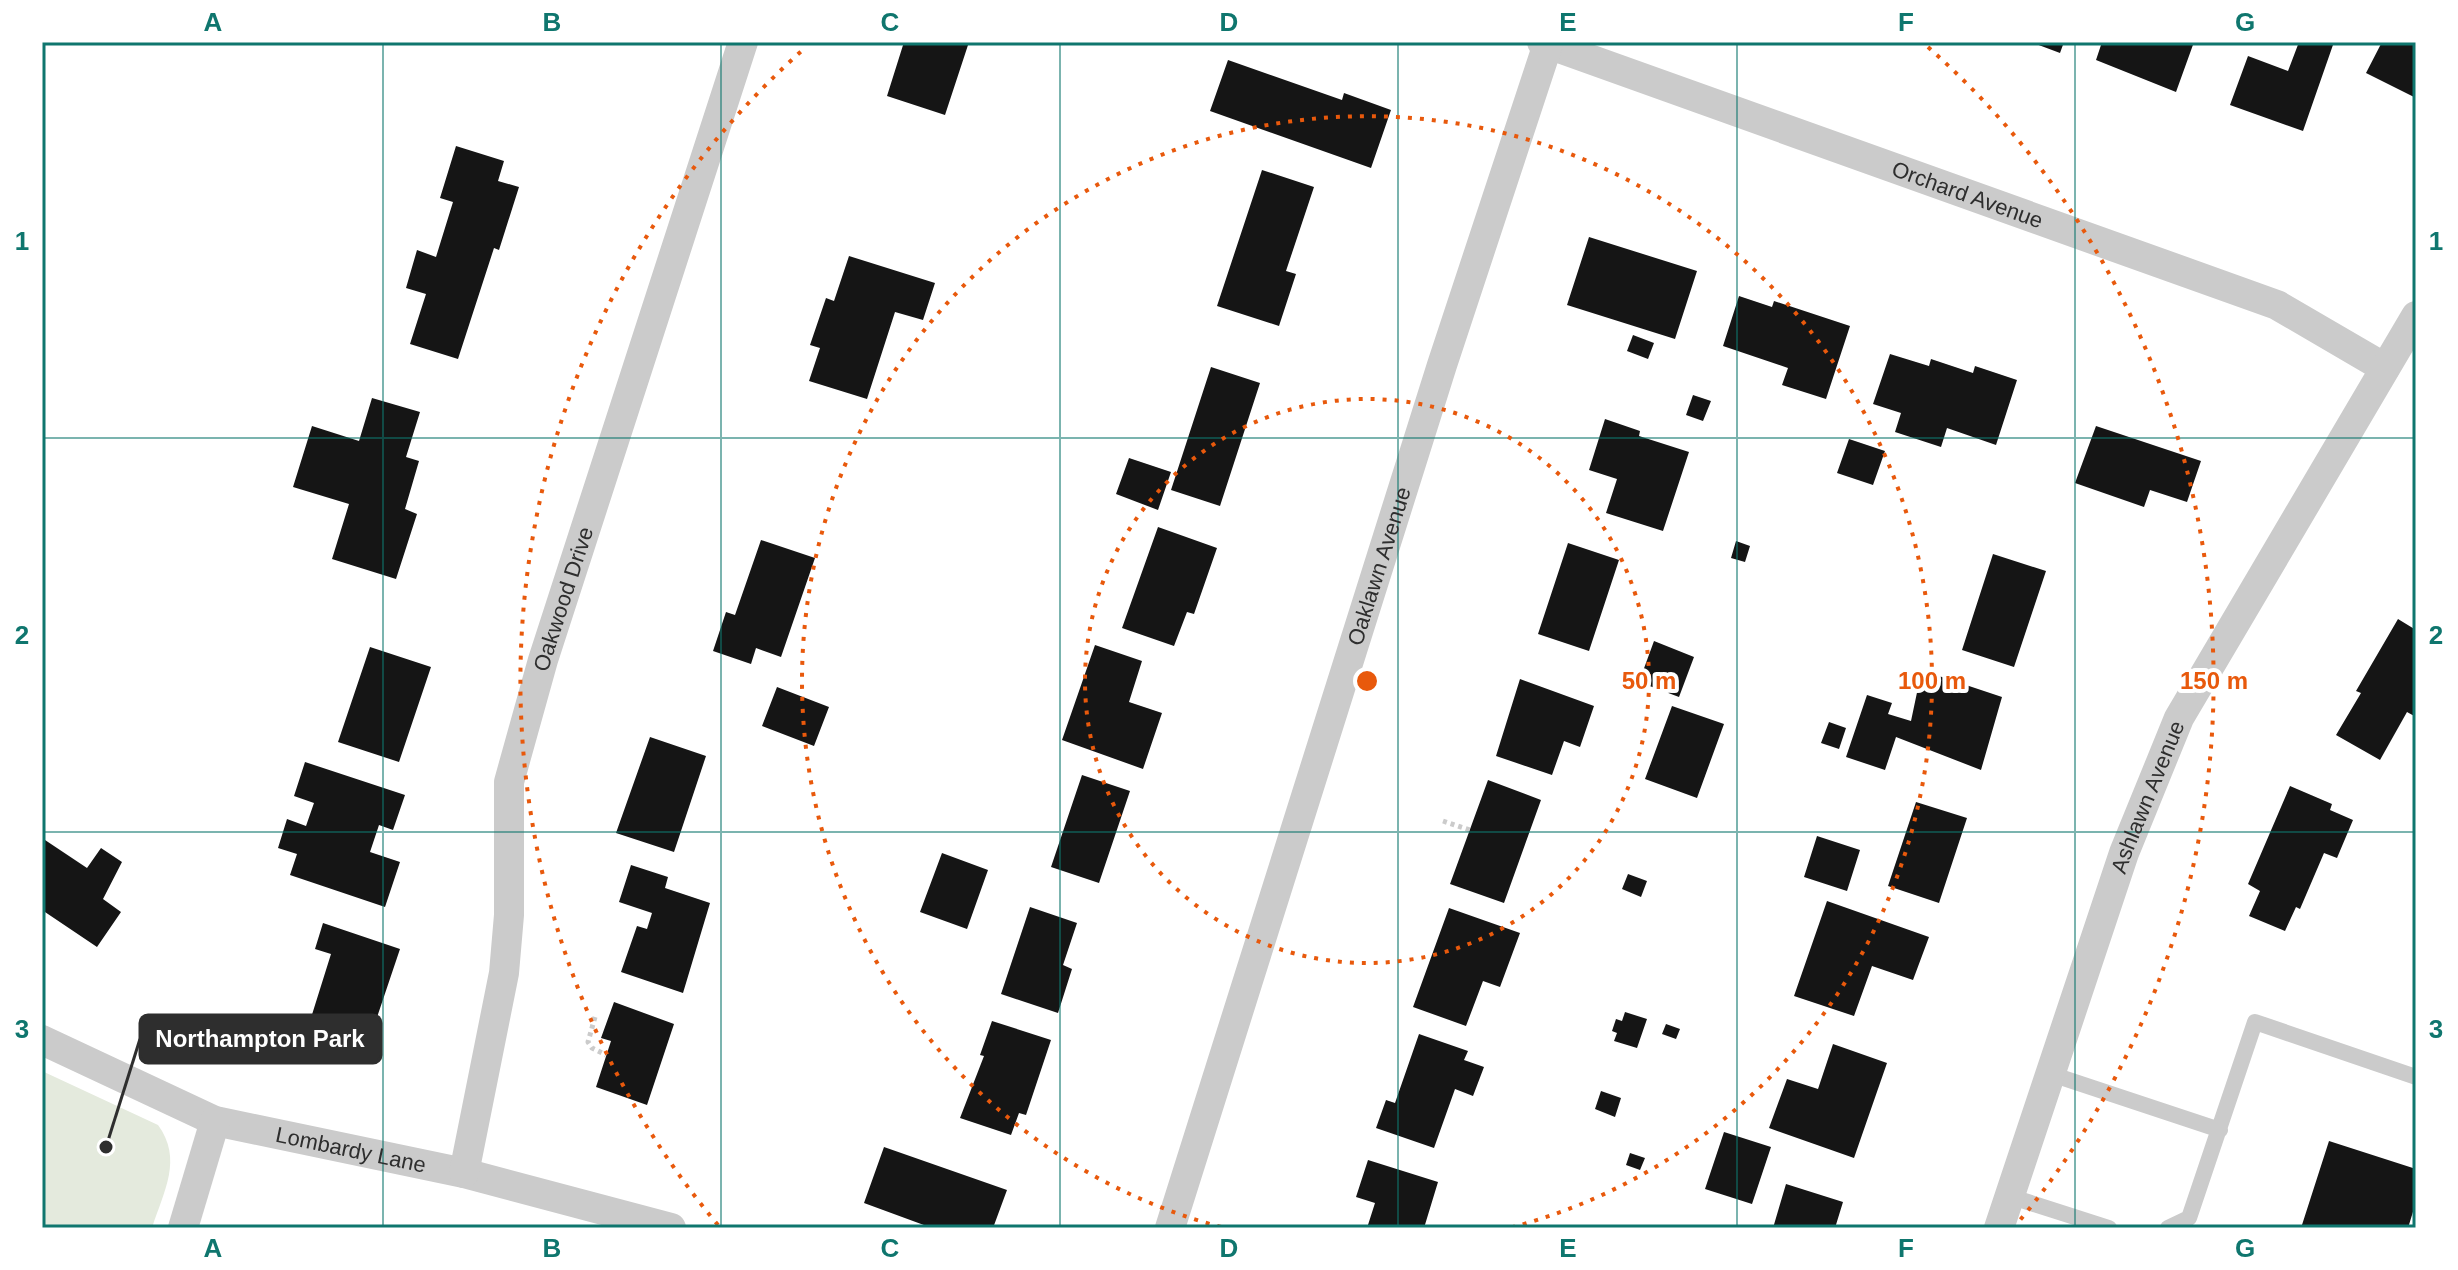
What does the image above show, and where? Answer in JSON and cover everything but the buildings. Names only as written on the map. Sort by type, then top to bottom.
[{"type":"street","name":"Oakwood Drive","points":[[464,1173],[504,973],[509,915],[509,782],[543,660],[743,42]]},
{"type":"street","name":"Orchard Avenue","points":[[1545,43],[2277,305],[2385,368]]},
{"type":"street","name":"Oaklawn Avenue","points":[[1170,1228],[1545,43]]},
{"type":"street","name":"Ashlawn Avenue","points":[[1999,1228],[2048,1073],[2124,853],[2179,718],[2416,316]]},
{"type":"street","name":"Lombardy Lane","points":[[42,1040],[215,1121],[464,1173],[671,1228]]},
{"type":"street","points":[[183,1228],[215,1121]]},
{"type":"lane","points":[[2168,1228],[2189,1218],[2255,1022],[2416,1077]]},
{"type":"lane","points":[[2048,1073],[2220,1130]]},
{"type":"lane","points":[[2009,1196],[2109,1228]]},
{"type":"path","points":[[1443,821],[1470,830]]},
{"type":"path","points":[[595,1017],[588,1042],[592,1048],[606,1055]]},
{"type":"shaded area","points":[[42,1071],[158,1125],[169,1150],[170,1163],[166,1188],[152,1228],[42,1228]]},
{"type":"place","name":"Northampton Park","points":[[106,1147]]}]
